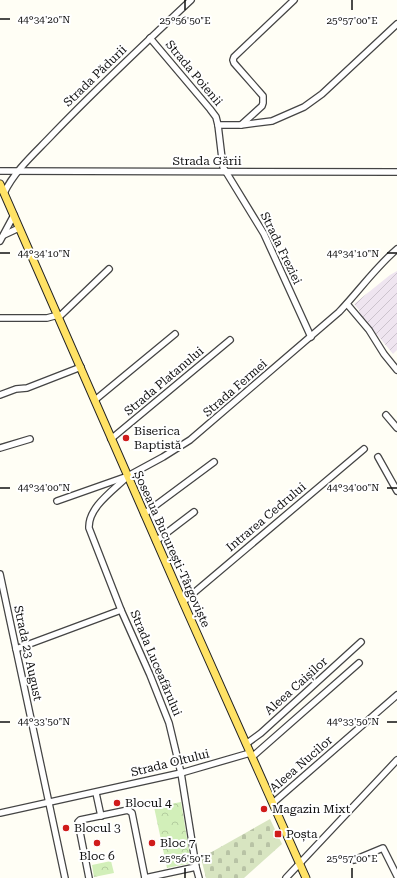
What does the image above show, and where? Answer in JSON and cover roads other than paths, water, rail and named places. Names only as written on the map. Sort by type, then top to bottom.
[{"type":"main road","name":"Șoseaua București-Târgoviște","points":[[0,184],[59,316],[182,602],[306,878]]},
{"type":"street","name":"Strada Pădurii","points":[[4,193],[9,182],[18,171],[75,111],[191,0]]},
{"type":"street","points":[[241,124],[262,106],[263,100],[261,92],[234,63],[234,57],[294,0]]},
{"type":"street","points":[[218,125],[272,121],[309,104],[322,94],[397,24]]},
{"type":"street","name":"Strada Poienii","points":[[150,38],[216,117],[225,172]]},
{"type":"street","name":"Strada Gării","points":[[0,171],[397,172]]},
{"type":"street","name":"Strada Freziei","points":[[225,172],[264,234],[311,337]]},
{"type":"street","points":[[0,241],[14,215]]},
{"type":"street","points":[[3,236],[20,228]]},
{"type":"street","name":"Strada Fermei","points":[[128,476],[190,440],[311,337],[347,304],[365,281],[397,249]]},
{"type":"street","points":[[0,318],[47,318],[59,316],[109,269]]},
{"type":"street","points":[[347,304],[369,330],[384,354],[397,370]]},
{"type":"street","points":[[95,400],[175,334]]},
{"type":"street","name":"Strada Platanului","points":[[112,439],[230,340]]},
{"type":"street","points":[[0,395],[26,388],[81,367]]},
{"type":"street","points":[[386,415],[397,428]]},
{"type":"street","points":[[0,448],[30,440]]},
{"type":"street","name":"Intrarea Cedrului","points":[[182,602],[364,449]]},
{"type":"street","points":[[378,457],[397,491]]},
{"type":"street","points":[[144,514],[214,462]]},
{"type":"street","points":[[56,501],[128,476]]},
{"type":"street","name":"Strada Luceafărului","points":[[128,476],[94,509],[89,518],[91,536],[172,731],[181,773],[199,878]]},
{"type":"street","points":[[156,541],[194,512]]},
{"type":"street","name":"Strada 23 August","points":[[0,574],[65,878]]},
{"type":"street","points":[[16,649],[121,610]]},
{"type":"street","name":"Aleea Caișilor","points":[[246,744],[261,733],[361,642]]},
{"type":"street","points":[[251,755],[359,663]]},
{"type":"street","name":"Aleea Nucilor","points":[[273,803],[397,695]]},
{"type":"street","name":"Strada Oltului","points":[[0,813],[96,793],[251,755]]},
{"type":"street","points":[[286,878],[397,760]]},
{"type":"street","points":[[96,793],[101,816]]},
{"type":"street","points":[[89,878],[78,822],[80,820],[128,810],[131,812],[145,878],[196,867]]},
{"type":"street","points":[[354,860],[383,848],[397,876]]},
{"type":"street","points":[[168,878],[174,871]]},
{"type":"place","name":"Biserica Baptistă","points":[[126,438]]},
{"type":"place","name":"Blocul 4","points":[[117,803]]},
{"type":"place","name":"Magazin Mixt","points":[[264,809]]},
{"type":"place","name":"Blocul 3","points":[[66,828]]},
{"type":"place","name":"Poșta","points":[[278,834]]},
{"type":"place","name":"Bloc 6","points":[[97,843]]},
{"type":"place","name":"Bloc 7","points":[[152,843]]}]
